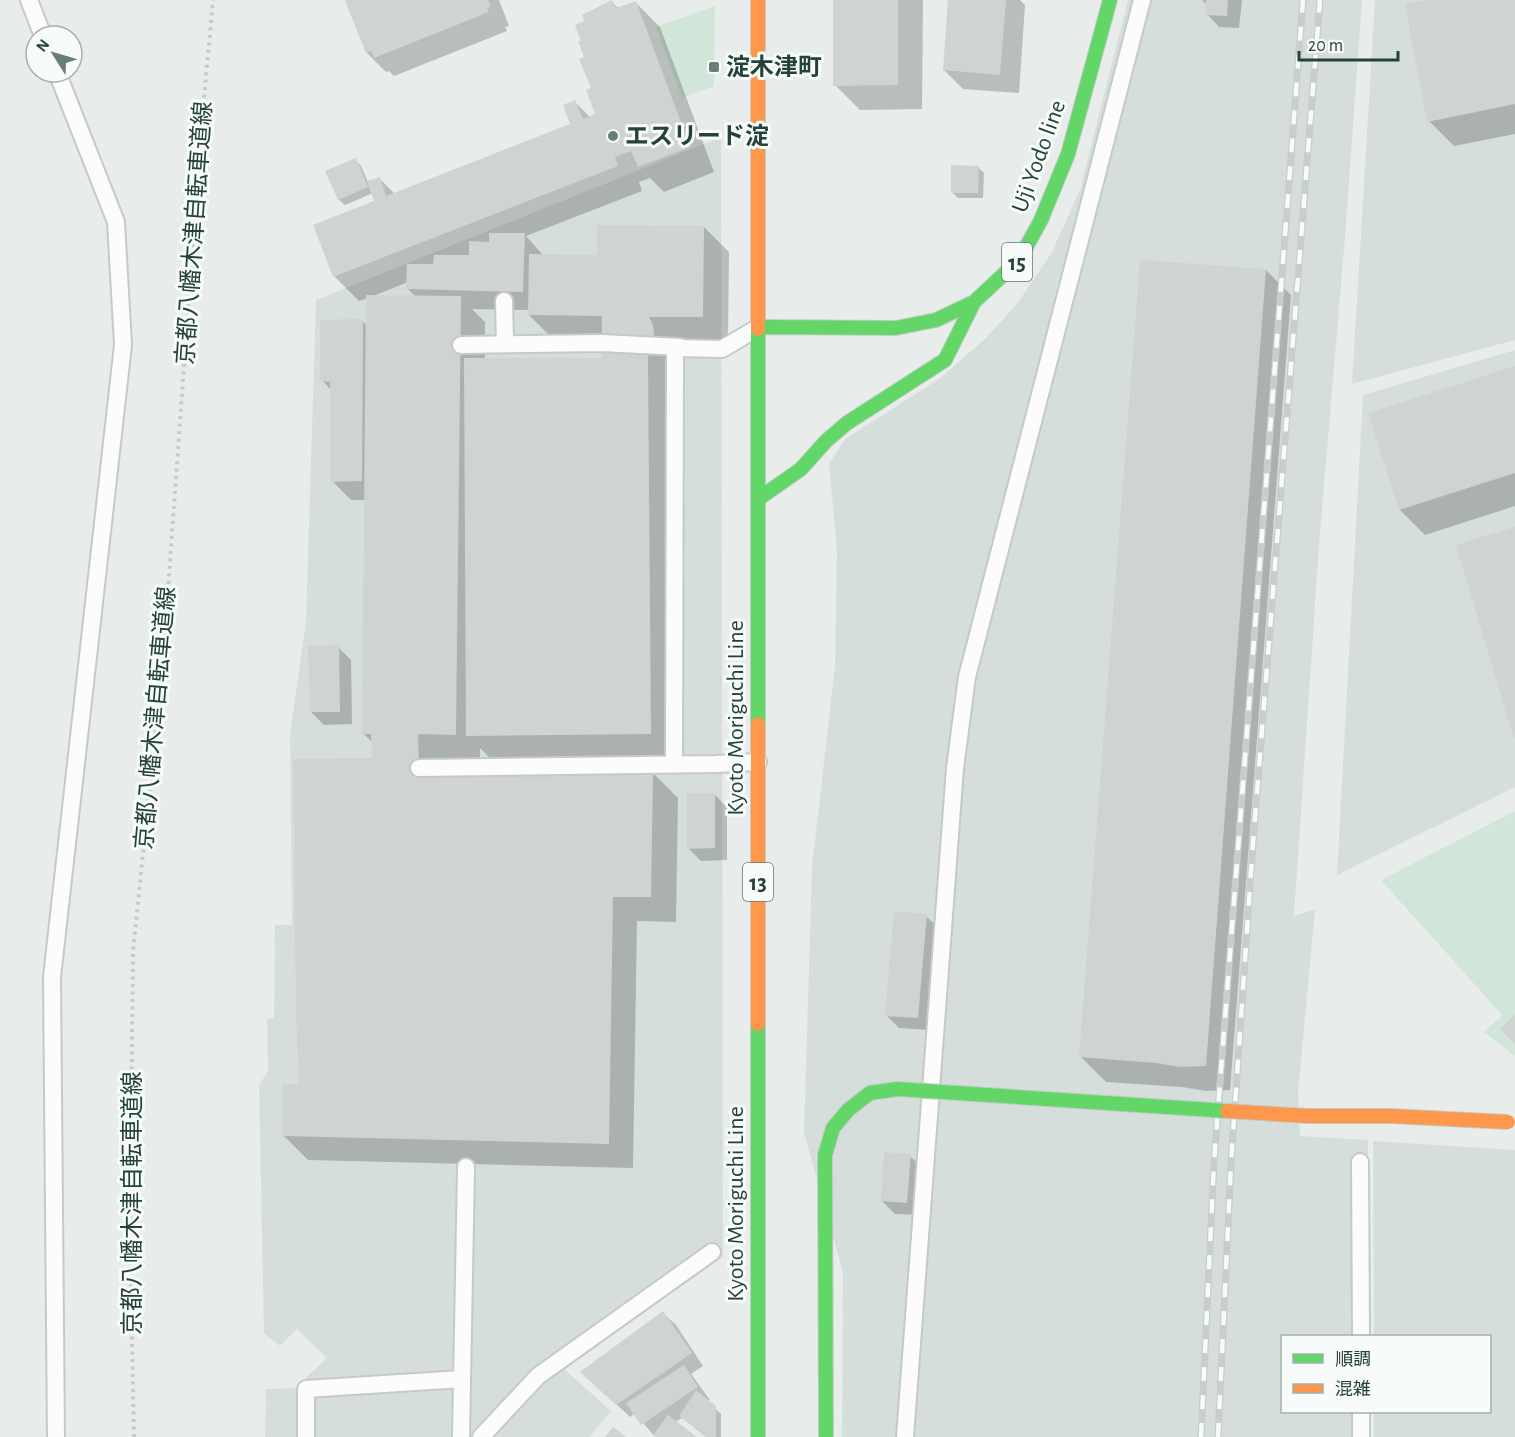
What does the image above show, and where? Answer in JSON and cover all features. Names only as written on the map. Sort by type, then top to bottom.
[{"type":"main road","name":"Kyoto Moriguchi Line","points":[[758,0],[758,1437]]},
{"type":"main road","name":"Uji Yodo line","points":[[759,327],[896,328],[936,320],[974,302],[1019,260],[1041,220],[1068,154],[1110,0]]},
{"type":"main road","points":[[758,500],[801,469],[826,441],[847,423],[945,360],[974,302]]},
{"type":"main road","points":[[826,1437],[825,1155],[833,1128],[848,1110],[870,1093],[897,1089],[1308,1116],[1391,1116],[1509,1122]]},
{"type":"lane","points":[[29,0],[38,24]]},
{"type":"lane","points":[[905,1437],[955,768],[967,677],[1142,0]]},
{"type":"lane","points":[[56,1437],[52,977],[123,345],[116,222],[62,84]]},
{"type":"lane","points":[[504,301],[505,344]]},
{"type":"lane","points":[[461,345],[602,343],[722,349],[759,327]]},
{"type":"lane","points":[[674,765],[675,348],[680,347]]},
{"type":"lane","points":[[419,768],[758,762]]},
{"type":"lane","points":[[1360,1162],[1361,1335]]},
{"type":"lane","points":[[461,1437],[466,1167]]},
{"type":"lane","points":[[481,1437],[538,1376],[712,1252]]},
{"type":"lane","points":[[306,1437],[306,1389],[462,1379]]},
{"type":"lane","points":[[1361,1413],[1361,1437]]},
{"type":"path","name":"京都八幡木津自転車道線","points":[[134,1437],[130,1236],[133,951],[163,659],[199,154],[213,0]]},
{"type":"shaded area","points":[[1128,0],[1362,0],[1319,546],[1294,916],[1315,909],[1298,1094],[1300,1136],[1368,1140],[1370,1335],[1281,1335],[1281,1413],[1370,1413],[1371,1437],[842,1437],[843,1272],[804,1133],[812,867],[835,665],[837,550],[829,464],[845,439],[939,379],[985,339],[1016,305],[1051,254],[1080,190]]},
{"type":"shaded area","points":[[1375,0],[1515,0],[1515,340],[1352,384]]},
{"type":"shaded area","points":[[721,137],[723,1257],[564,1369],[611,1411],[589,1437],[265,1437],[266,1389],[295,1388],[327,1358],[297,1329],[280,1346],[264,1333],[259,1085],[268,1071],[267,1019],[274,1018],[275,925],[292,925],[290,735],[306,621],[316,300]]},
{"type":"shaded area","points":[[1515,350],[1515,787],[1337,875],[1363,395]]},
{"type":"shaded area","points":[[1373,1141],[1515,1150],[1515,1437],[1374,1437],[1374,1413],[1491,1413],[1491,1335],[1374,1335]]},
{"type":"green space","points":[[715,6],[714,86],[682,98],[656,27]]},
{"type":"green space","points":[[1515,811],[1515,1056],[1484,1032],[1502,1015],[1381,880]]},
{"type":"building","points":[[488,0],[491,7],[487,8],[489,12],[374,58],[371,51],[366,53],[345,1]]},
{"type":"building","name":"エスリード淀","points":[[612,0],[616,8],[636,1],[690,147],[638,167],[631,151],[615,157],[618,166],[333,277],[313,225],[374,201],[367,181],[380,177],[386,196],[570,124],[563,105],[575,100],[583,119],[595,114],[586,90],[591,88],[579,59],[584,57],[575,25],[584,21],[582,15]]},
{"type":"building","points":[[833,0],[898,0],[898,85],[833,86]]},
{"type":"building","points":[[948,0],[1006,0],[1000,75],[943,70]]},
{"type":"building","points":[[1206,0],[1228,0],[1227,16],[1205,15]]},
{"type":"building","points":[[1425,0],[1515,0],[1515,104],[1427,122],[1405,4]]},
{"type":"building","points":[[356,158],[368,187],[338,200],[325,171]]},
{"type":"building","points":[[951,165],[979,166],[978,193],[951,193]]},
{"type":"building","points":[[597,225],[704,226],[703,317],[649,317],[653,325],[654,336],[648,358],[651,734],[466,736],[464,358],[602,358],[602,316],[528,315],[529,254],[597,255]]},
{"type":"building","points":[[489,233],[525,233],[523,292],[406,289],[407,264],[433,264],[434,255],[469,255],[469,241],[489,242]]},
{"type":"building","points":[[1140,260],[1266,269],[1206,1066],[1180,1067],[1079,1057]]},
{"type":"building","points":[[366,295],[461,296],[456,735],[418,734],[419,768],[653,772],[651,897],[613,897],[609,1144],[282,1136],[283,1084],[299,1084],[293,759],[372,758],[371,734],[362,734]]},
{"type":"building","points":[[363,319],[362,481],[330,482],[330,382],[320,381],[320,320]]},
{"type":"building","points":[[1515,366],[1515,473],[1399,510],[1368,413]]},
{"type":"building","points":[[1515,527],[1515,739],[1514,739],[1456,545]]},
{"type":"building","points":[[339,645],[340,712],[310,712],[308,646]]},
{"type":"building","points":[[687,793],[715,793],[715,848],[687,849]]},
{"type":"building","points":[[894,911],[927,914],[918,1018],[885,1016]]},
{"type":"building","points":[[1515,1014],[1515,1044],[1500,1029]]},
{"type":"building","points":[[884,1152],[911,1154],[907,1203],[881,1201]]},
{"type":"building","points":[[663,1311],[692,1353],[616,1405],[580,1372]]},
{"type":"building","points":[[684,1365],[698,1387],[641,1425],[626,1403]]},
{"type":"building","points":[[696,1390],[716,1406],[716,1437],[706,1437],[679,1416]]},
{"type":"building","points":[[668,1415],[697,1437],[656,1437],[653,1435]]},
{"type":"building","points":[[613,1427],[626,1437],[605,1437]]},
{"type":"railway","points":[[1201,1437],[1214,1162],[1303,0]]},
{"type":"railway","points":[[1218,1437],[1231,1163],[1253,843],[1320,0]]},
{"type":"traffic: fast","points":[[759,327],[896,328],[936,320],[974,302],[1019,260],[1041,220],[1068,154],[1110,0]]},
{"type":"traffic: fast","points":[[758,499],[801,469],[826,441],[847,423],[945,360],[974,302]]},
{"type":"traffic: fast","points":[[758,329],[758,724]]},
{"type":"traffic: fast","points":[[758,1024],[758,1437]]},
{"type":"traffic: fast","points":[[826,1437],[825,1155],[833,1128],[848,1110],[870,1093],[897,1089],[1227,1111]]},
{"type":"traffic: slow","points":[[758,0],[758,329]]},
{"type":"traffic: slow","points":[[758,724],[758,1024]]},
{"type":"traffic: slow","points":[[1227,1111],[1308,1116],[1391,1116],[1508,1122]]},
{"type":"place","name":"淀木津町","points":[[714,67]]},
{"type":"place","name":"エスリード淀","points":[[613,136]]}]
